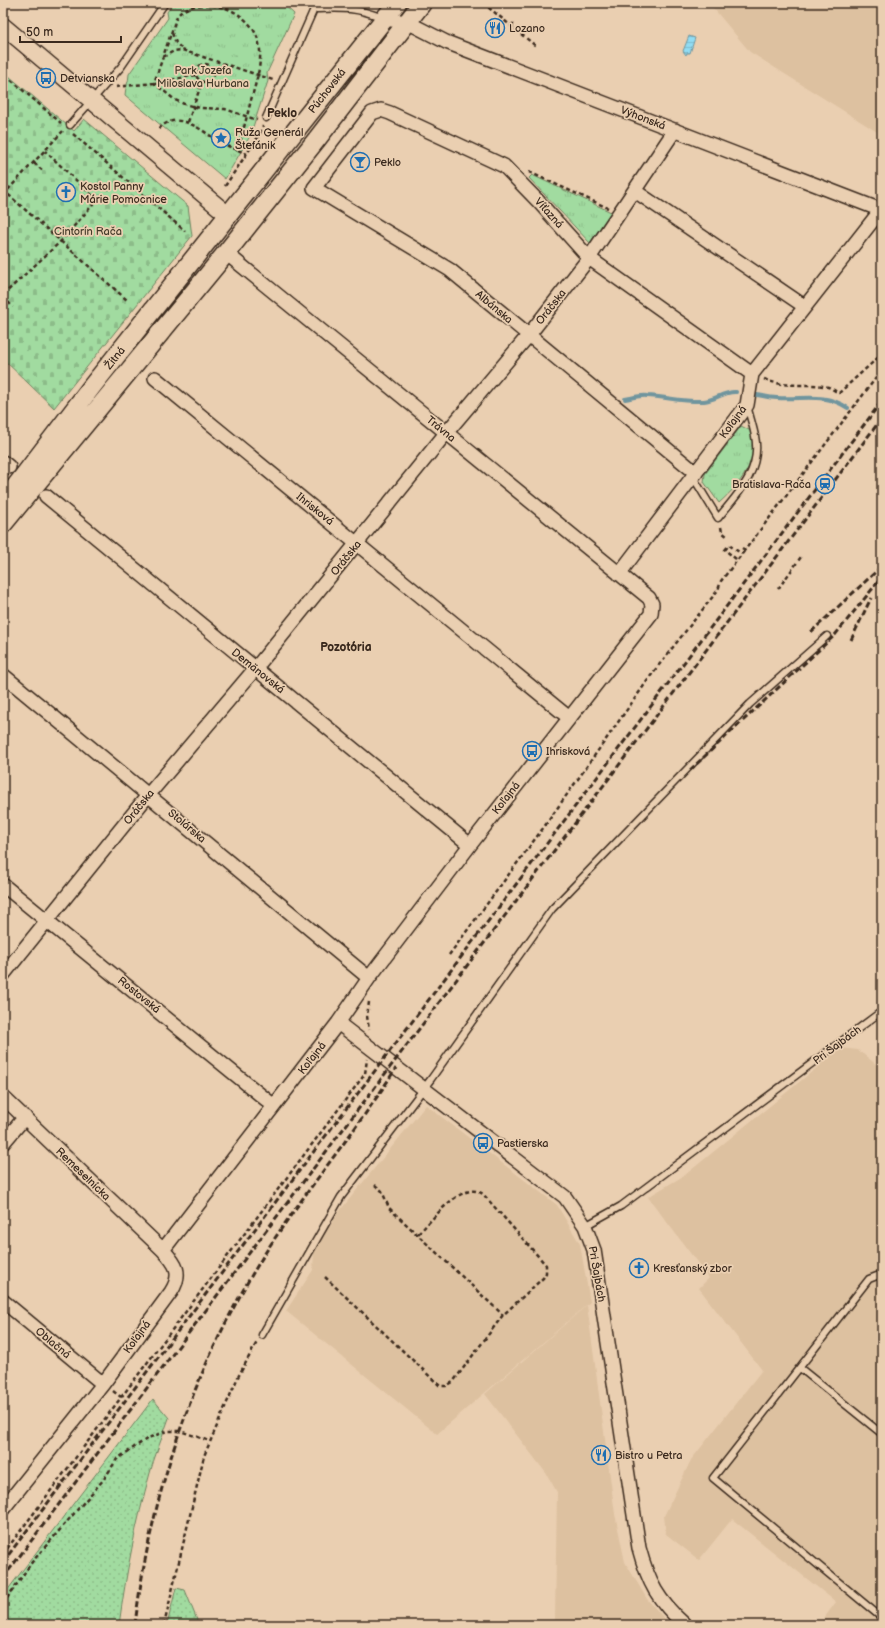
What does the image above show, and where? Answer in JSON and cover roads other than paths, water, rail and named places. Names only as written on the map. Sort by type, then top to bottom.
[{"type":"main road","name":"Púchovská","points":[[228,215],[397,3]]},
{"type":"main road","name":"Púchovská","points":[[226,253],[317,139],[422,3]]},
{"type":"main road","points":[[226,253],[228,215],[260,209]]},
{"type":"main road","name":"Žitná","points":[[3,503],[228,215]]},
{"type":"main road","name":"Žitná","points":[[3,524],[226,253]]},
{"type":"street","name":"Výhonská","points":[[384,19],[407,22],[446,42],[882,210]]},
{"type":"street","points":[[3,26],[228,215]]},
{"type":"street","name":"Víťazná","points":[[341,153],[372,113],[381,110],[504,166],[538,201],[589,258],[752,374]]},
{"type":"street","name":"Oráčska","points":[[3,975],[149,794],[255,669],[446,433],[528,336],[589,258],[636,191],[675,130]]},
{"type":"street","name":"Albánska","points":[[341,153],[314,188],[450,270],[694,475]]},
{"type":"street","points":[[636,191],[804,306]]},
{"type":"street","name":"Koľajná","points":[[619,574],[747,405],[752,374],[804,306],[882,210]]},
{"type":"street","name":"Trávna","points":[[226,253],[649,598],[652,606]]},
{"type":"street","name":"Ihrisková","points":[[155,378],[568,718]]},
{"type":"street","name":"Demänovská","points":[[46,496],[470,845]]},
{"type":"street","name":"Koľajná","points":[[3,1509],[103,1384],[174,1285],[177,1268],[163,1250],[338,1023],[470,845],[651,614],[652,606]]},
{"type":"street","name":"Stolárska","points":[[3,675],[370,978]]},
{"type":"street","name":"Rostovská","points":[[3,884],[274,1106]]},
{"type":"street","points":[[338,1023],[565,1197],[585,1226]]},
{"type":"street","name":"Remeselnícka","points":[[3,1097],[25,1116],[43,1136],[163,1250]]},
{"type":"street","points":[[3,1143],[25,1116]]},
{"type":"street","name":"Pri Šajbách","points":[[585,1226],[594,1250],[641,1554],[649,1582],[656,1594],[670,1611],[685,1625]]},
{"type":"street","name":"Oblačná","points":[[3,1302],[103,1384]]},
{"type":"lane","points":[[70,128],[121,67],[166,3]]},
{"type":"lane","points":[[266,118],[314,9],[346,7],[367,12],[384,19]]},
{"type":"lane","points":[[694,475],[718,518],[746,484],[756,460],[756,438],[747,405]]},
{"type":"lane","points":[[262,1335],[341,1197],[423,1088],[552,909],[750,704],[827,636]]},
{"type":"lane","name":"Pri Šajbách","points":[[585,1226],[627,1202],[882,1011]]},
{"type":"lane","points":[[882,1274],[869,1279],[713,1478],[882,1618]]},
{"type":"lane","points":[[800,1368],[882,1434]]},
{"type":"water","points":[[689,36],[695,38],[690,53],[687,53],[686,55],[683,51]]},
{"type":"waterway","points":[[625,399],[644,396],[689,401],[704,401],[728,393],[736,392]]},
{"type":"waterway","points":[[752,394],[774,398],[822,398],[839,403],[848,408]]},
{"type":"railway","points":[[3,1562],[882,401]]},
{"type":"railway","points":[[3,1578],[882,418]]},
{"type":"railway","points":[[811,632],[882,566]]},
{"type":"railway","points":[[690,770],[835,635],[882,577]]},
{"type":"railway","points":[[851,640],[871,598]]},
{"type":"railway","points":[[135,1625],[142,1575],[152,1525],[165,1477],[181,1428],[199,1381],[220,1335],[243,1290],[284,1224],[365,1114],[396,1068]]},
{"type":"place","name":"Lozano","points":[[495,28]]},
{"type":"place","name":"Detvianska","points":[[46,78]]},
{"type":"place","name":"Ruža Generál Štefánik","points":[[221,138]]},
{"type":"place","name":"Peklo","points":[[360,162]]},
{"type":"place","name":"Kostol Panny Márie Pomocnice","points":[[66,192]]},
{"type":"place","name":"Bratislava-Rača","points":[[825,484]]},
{"type":"place","name":"Ihrisková","points":[[532,751]]},
{"type":"place","name":"Pastierska","points":[[483,1143]]},
{"type":"place","name":"Kresťanský zbor","points":[[639,1268]]},
{"type":"place","name":"Bistro u Petra","points":[[601,1455]]},
{"type":"district","name":"Peklo","points":[[282,113]]},
{"type":"district","name":"Pozotória","points":[[346,647]]},
{"type":"park label","name":"Park Jozefa Miloslava Hurbana","points":[[203,76]]},
{"type":"park label","name":"Cintorín Rača","points":[[88,231]]}]
